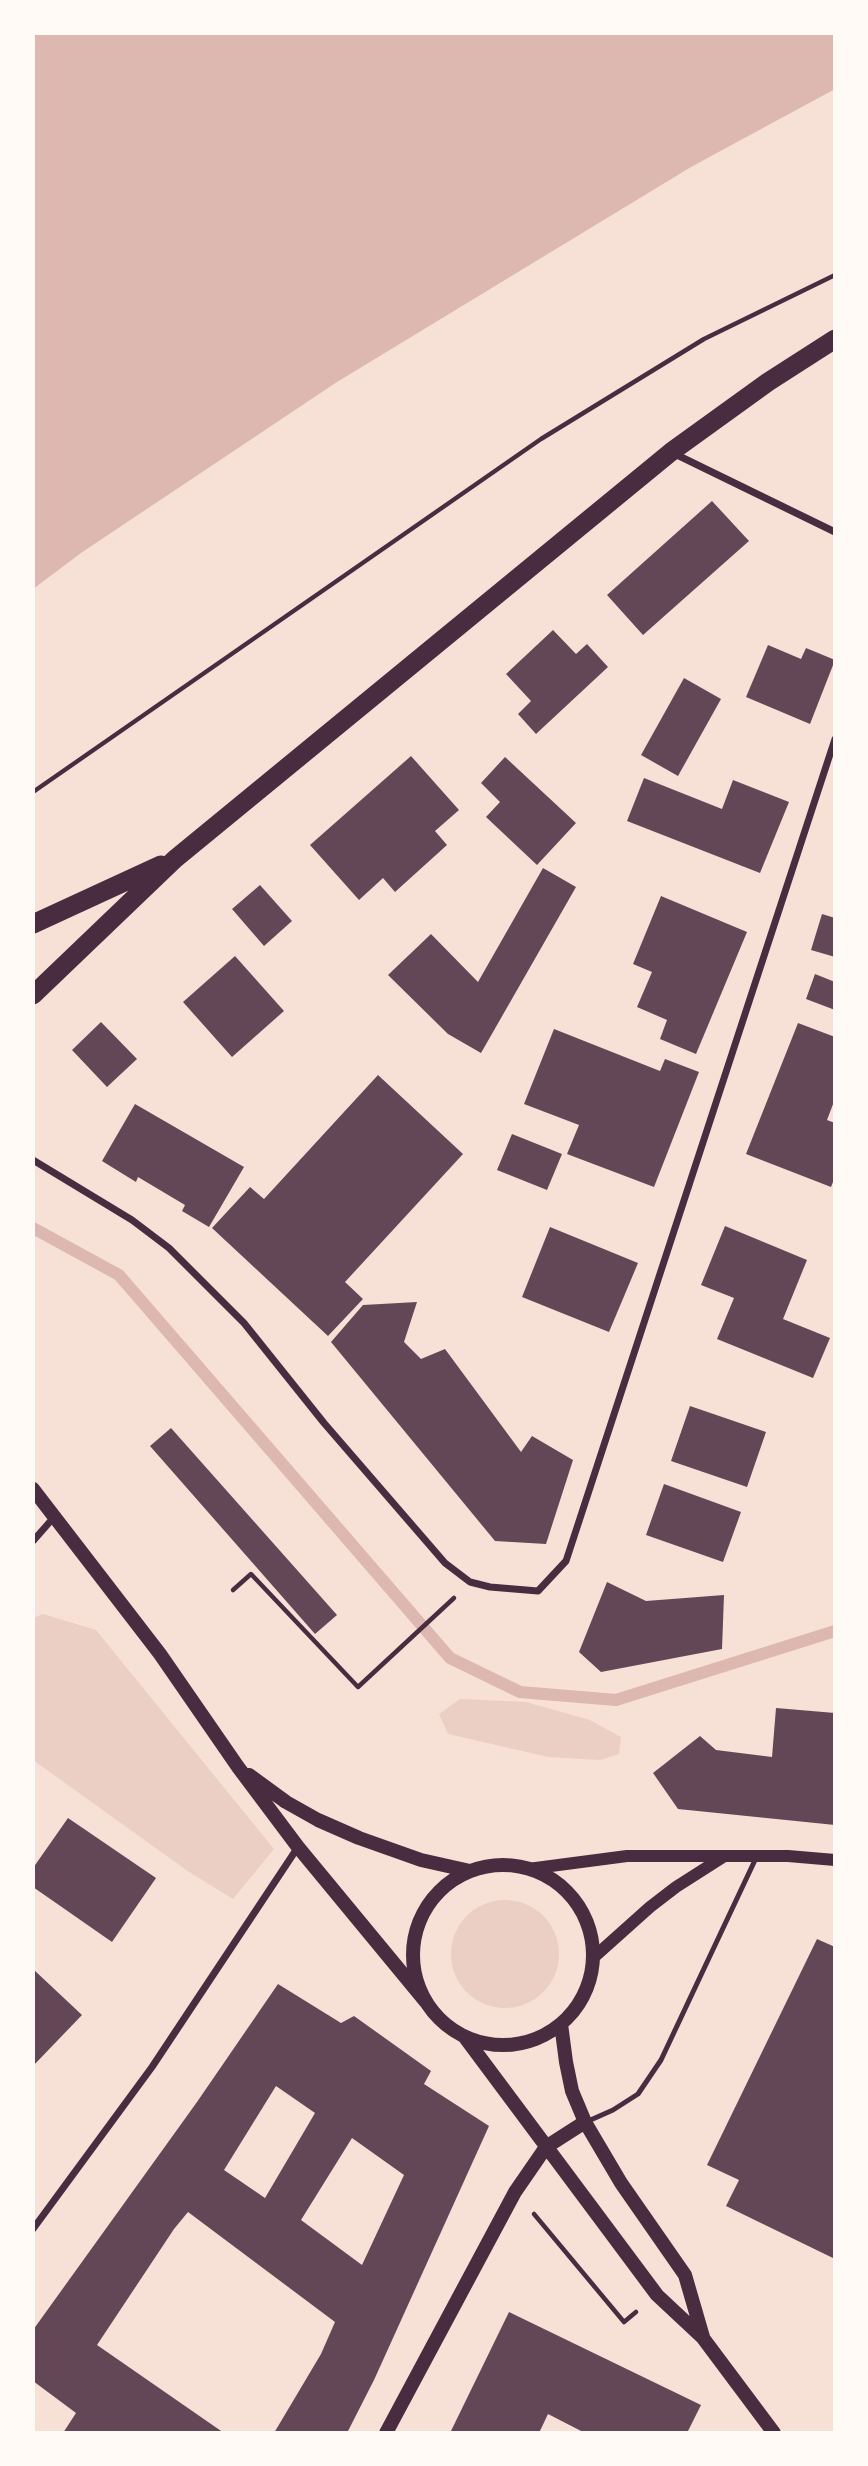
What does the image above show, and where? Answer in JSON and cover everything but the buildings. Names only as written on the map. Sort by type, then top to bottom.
[{"type":"highway","points":[[33,995],[175,859],[671,452],[768,382],[835,339]]},
{"type":"highway","points":[[33,925],[175,859]]},
{"type":"main road","points":[[33,1489],[160,1654],[238,1767],[298,1847],[426,2002],[444,2023],[464,2036],[483,2043],[514,2044],[544,2035],[562,2024],[584,1994],[591,1977],[593,1958],[590,1934],[582,1912],[568,1893],[550,1878],[528,1869],[509,1865],[489,1866],[470,1871],[450,1882],[434,1897],[422,1916],[415,1937],[413,1959],[417,1981],[426,2002]]},
{"type":"main road","points":[[238,1767],[286,1802],[359,1839],[421,1860],[470,1871]]},
{"type":"main road","points":[[562,2024],[572,2091],[585,2122],[621,2183],[685,2275],[703,2338]]},
{"type":"main road","points":[[464,2036],[657,2295],[703,2338],[774,2433]]},
{"type":"main road","points":[[386,2433],[515,2192],[546,2147],[585,2122]]},
{"type":"street","points":[[671,452],[835,531]]},
{"type":"street","points":[[33,1160],[132,1220],[169,1248],[244,1324],[324,1423],[445,1563],[470,1582],[538,1591],[566,1561],[625,1388],[835,740]]},
{"type":"street","points":[[33,1541],[55,1516]]},
{"type":"street","points":[[33,2229],[152,2067],[298,1847]]},
{"type":"street","points":[[528,1869],[627,1856],[757,1856],[835,1860]]},
{"type":"street","points":[[593,1958],[650,1907],[724,1857]]},
{"type":"lane","points":[[585,2122],[613,2110],[638,2094],[661,2060],[757,1856]]},
{"type":"path","points":[[33,793],[541,439],[704,339],[835,275]]},
{"type":"path","points":[[233,1590],[251,1574],[358,1687],[451,1602]]},
{"type":"path","points":[[515,2192],[624,2322],[657,2295]]},
{"type":"shaded area","points":[[33,33],[835,33],[835,89],[691,167],[337,382],[81,553],[33,589]]},
{"type":"shaded area","points":[[43,1614],[96,1630],[274,1849],[233,1899],[189,1872],[33,1760],[33,1618]]},
{"type":"shaded area","points":[[460,1699],[526,1702],[590,1720],[621,1737],[619,1754],[600,1760],[548,1757],[448,1734],[439,1714]]},
{"type":"shaded area","points":[[505,1900],[526,1904],[543,1916],[555,1933],[559,1954],[555,1975],[543,1992],[526,2004],[505,2008],[484,2004],[467,1992],[455,1975],[451,1954],[455,1933],[467,1916],[484,1904]]},
{"type":"waterway","points":[[33,1228],[119,1275],[450,1658],[520,1692],[616,1700],[835,1631]]}]
